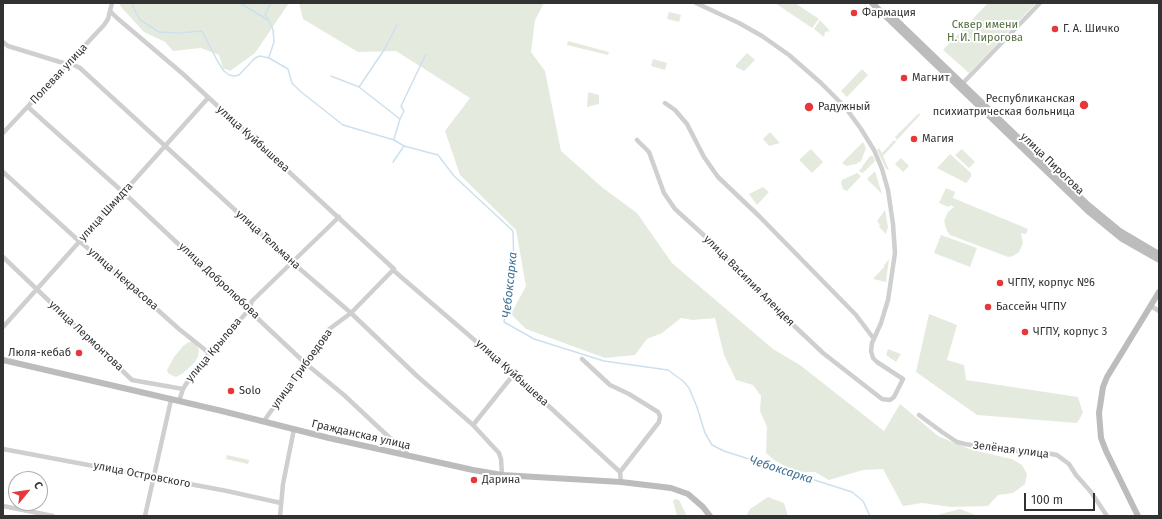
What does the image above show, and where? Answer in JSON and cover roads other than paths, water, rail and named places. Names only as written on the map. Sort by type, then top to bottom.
[{"type":"main road","name":"улица Пирогова","points":[[872,3],[932,58],[1105,226],[1122,239],[1159,260]]},
{"type":"main road","name":"улица Пирогова","points":[[878,3],[932,58]]},
{"type":"main road","name":"улица Пирогова","points":[[1068,190],[1120,232],[1159,254]]},
{"type":"main road","points":[[1138,516],[1106,452],[1101,438],[1098,413],[1103,388],[1107,377],[1159,292]]},
{"type":"main road","name":"Гражданская улица","points":[[3,361],[264,421],[409,457],[502,475],[621,482],[679,489],[696,500],[710,516]]},
{"type":"street","name":"Полевая улица","points":[[3,133],[104,24],[112,3]]},
{"type":"street","points":[[696,3],[739,23],[789,55],[818,80],[846,108],[861,128],[874,150],[882,169],[888,190],[894,224],[895,253],[888,300],[874,339]]},
{"type":"street","points":[[961,86],[1040,3]]},
{"type":"street","name":"улица Куйбышева","points":[[110,11],[339,217],[394,270],[514,374],[620,472]]},
{"type":"street","name":"улица Тельмана","points":[[3,42],[8,46],[52,60],[69,63],[80,68],[351,313],[417,376],[473,425],[499,453],[501,458],[502,475]]},
{"type":"street","name":"улица Шмидта","points":[[3,327],[208,98]]},
{"type":"street","points":[[665,103],[676,110],[687,124],[704,157],[718,177],[856,314],[874,339]]},
{"type":"street","name":"улица Добролюбова","points":[[28,107],[124,193],[305,363],[344,395],[409,457]]},
{"type":"street","name":"улица Василия Алендея","points":[[638,140],[649,152],[664,193],[675,209],[823,353],[882,399],[887,400],[894,397],[903,379],[875,360],[871,351],[874,339]]},
{"type":"street","name":"улица Некрасова","points":[[3,172],[79,241],[209,353]]},
{"type":"street","name":"улица Крылова","points":[[179,401],[189,378],[209,353],[249,310],[252,301],[339,217]]},
{"type":"street","name":"улица Лермонтова","points":[[3,257],[132,380],[183,389]]},
{"type":"street","name":"улица Грибоедова","points":[[264,421],[328,330],[351,313],[394,270]]},
{"type":"street","points":[[1151,306],[1159,311]]},
{"type":"street","points":[[582,359],[610,385],[647,405],[658,412],[660,416],[659,422],[620,472],[621,482]]},
{"type":"street","points":[[473,425],[514,374]]},
{"type":"street","points":[[145,516],[172,400]]},
{"type":"street","name":"Зелёная улица","points":[[919,415],[957,442],[993,449],[1046,453],[1064,459],[1076,475],[1092,492],[1107,516]]},
{"type":"street","points":[[280,516],[282,484],[294,429]]},
{"type":"street","name":"улица Островского","points":[[3,450],[153,477],[281,503]]},
{"type":"street","points":[[3,506],[53,516]]},
{"type":"waterway","name":"Чебоксарка","points":[[131,3],[140,20],[159,32],[178,33],[202,31],[218,62],[224,71],[229,75],[239,75],[255,58],[260,56],[269,58],[288,69],[292,83],[343,125],[394,140],[404,146],[438,155],[454,176],[513,231],[514,269],[504,322],[534,339],[604,361],[668,370],[683,381],[689,388],[705,433],[712,445],[724,451],[852,492],[863,501],[870,516]]},
{"type":"waterway","points":[[240,3],[268,20]]},
{"type":"waterway","points":[[269,57],[274,42],[273,29],[265,14],[271,3]]},
{"type":"waterway","points":[[359,87],[384,50],[397,25]]},
{"type":"waterway","points":[[400,119],[404,111],[401,106],[426,54]]},
{"type":"waterway","points":[[331,76],[359,87],[400,119],[394,139]]},
{"type":"waterway","points":[[393,162],[404,146]]},
{"type":"place","name":"Фармация","points":[[854,13]]},
{"type":"place","name":"Г. А. Шичко","points":[[1055,29]]},
{"type":"place","name":"Магнит","points":[[904,78]]},
{"type":"place","name":"Республиканская психиатрическая больница","points":[[1084,105]]},
{"type":"place","name":"Радужный","points":[[809,107]]},
{"type":"place","name":"Магия","points":[[914,139]]},
{"type":"place","name":"ЧГПУ, корпус №6","points":[[1000,283]]},
{"type":"place","name":"Бассейн ЧГПУ","points":[[988,307]]},
{"type":"place","name":"ЧГПУ, корпус 3","points":[[1025,332]]},
{"type":"place","name":"Люля-кебаб","points":[[79,353]]},
{"type":"place","name":"Solo","points":[[231,391]]},
{"type":"place","name":"Дарина","points":[[474,480]]},
{"type":"park label","name":"Сквер имени Н. И. Пирогова","points":[[985,31]]}]
